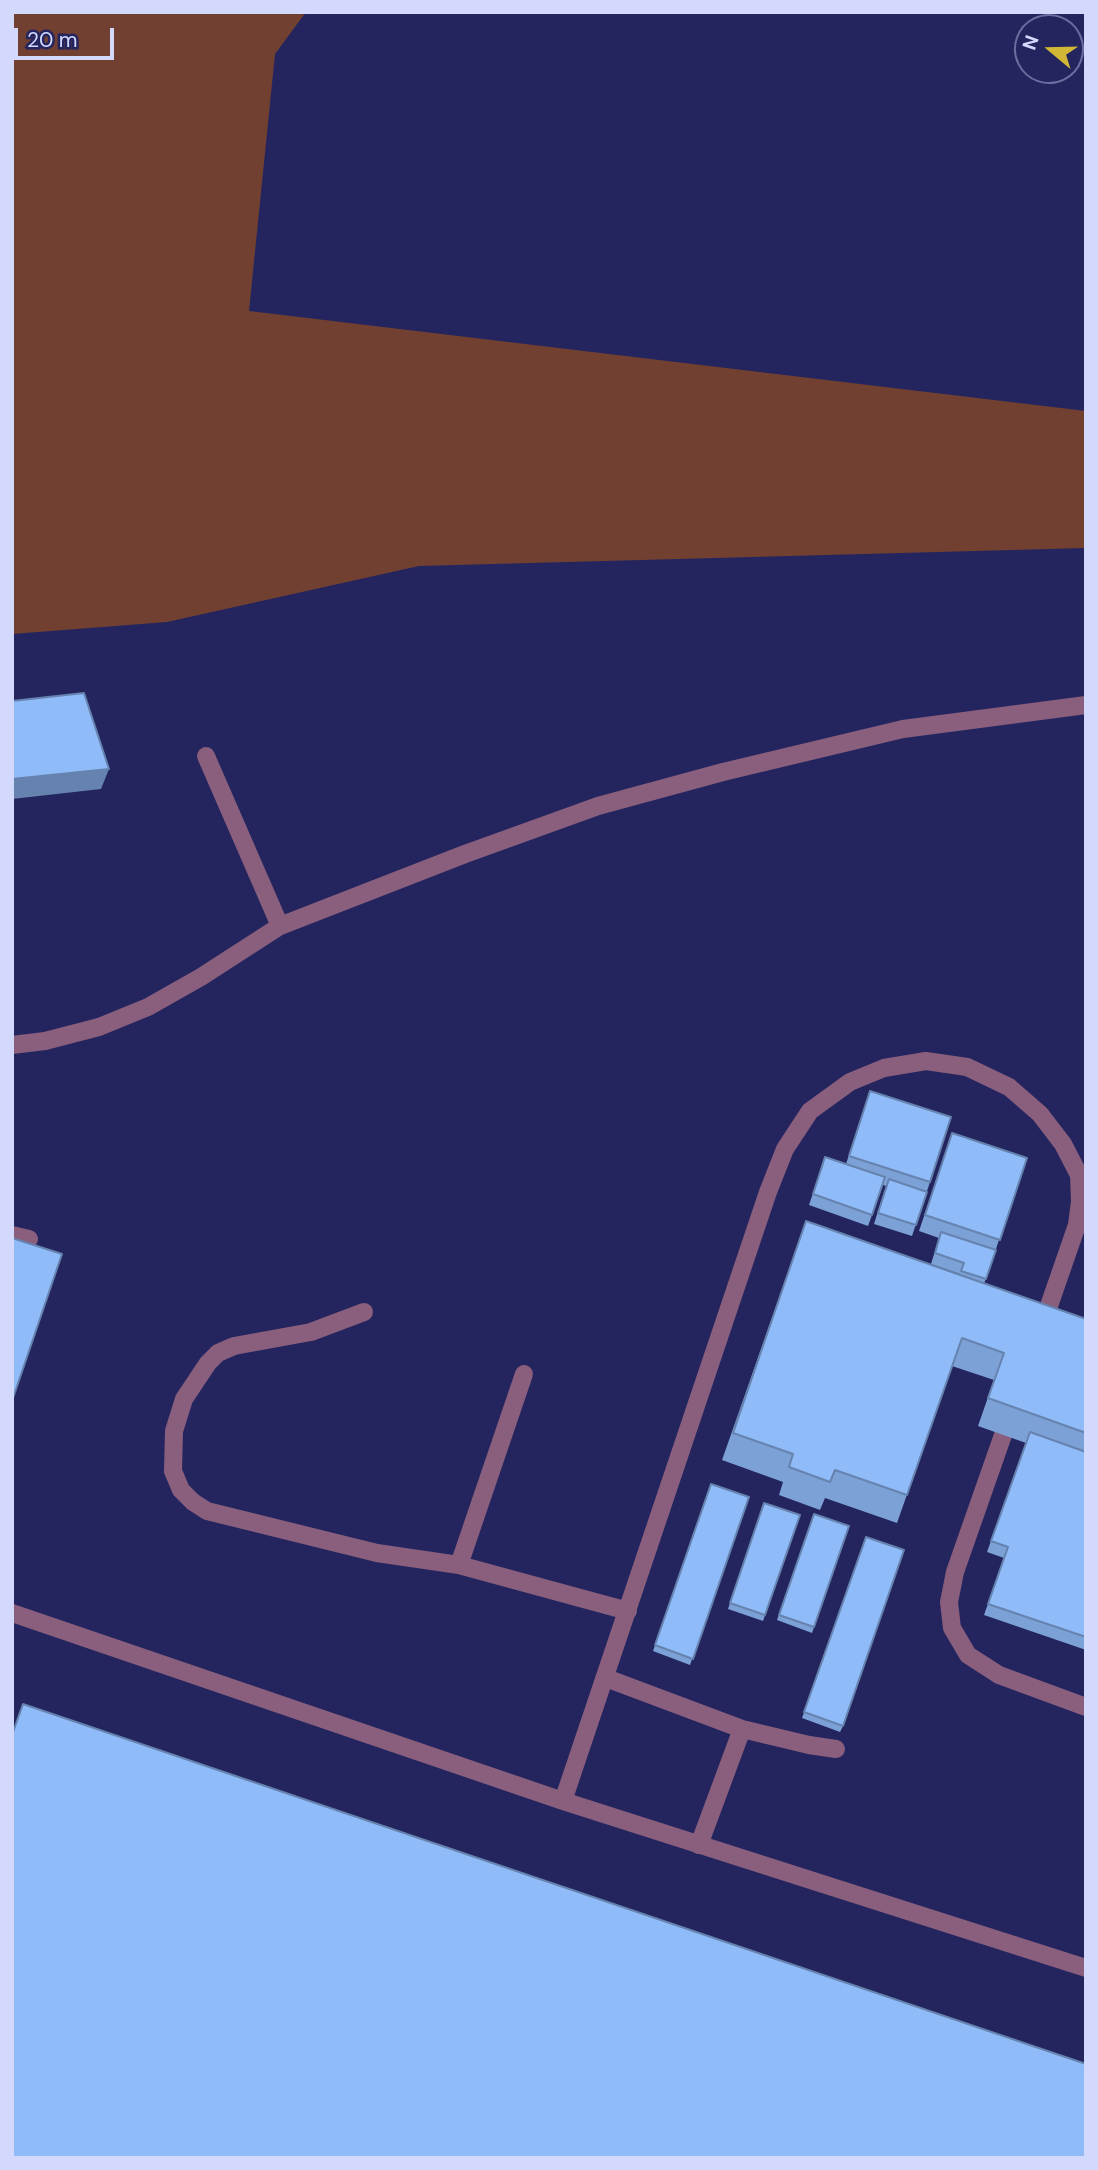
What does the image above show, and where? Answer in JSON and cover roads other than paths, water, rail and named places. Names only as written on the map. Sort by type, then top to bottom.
[{"type":"street","points":[[12,1045],[45,1041],[99,1027],[148,1007],[201,977],[280,926],[598,806],[723,772],[904,729],[1086,705]]},
{"type":"street","points":[[206,756],[280,926]]},
{"type":"street","points":[[563,1801],[768,1192],[785,1149],[810,1111],[850,1082],[884,1068],[926,1061],[967,1067],[1009,1087],[1040,1114],[1063,1144],[1082,1176],[1077,1225],[1034,1350]]},
{"type":"street","points":[[363,1312],[311,1332],[234,1346],[218,1353],[184,1399],[174,1431],[173,1471],[181,1490],[207,1511],[377,1553],[459,1565],[628,1611]]},
{"type":"street","points":[[459,1565],[524,1374]]},
{"type":"street","points":[[1016,1401],[955,1572],[949,1602],[952,1628],[968,1654],[999,1675],[1086,1707]]},
{"type":"street","points":[[12,1613],[563,1801],[1086,1968]]},
{"type":"street","points":[[606,1678],[742,1728],[836,1749]]},
{"type":"street","points":[[699,1845],[742,1728]]}]
